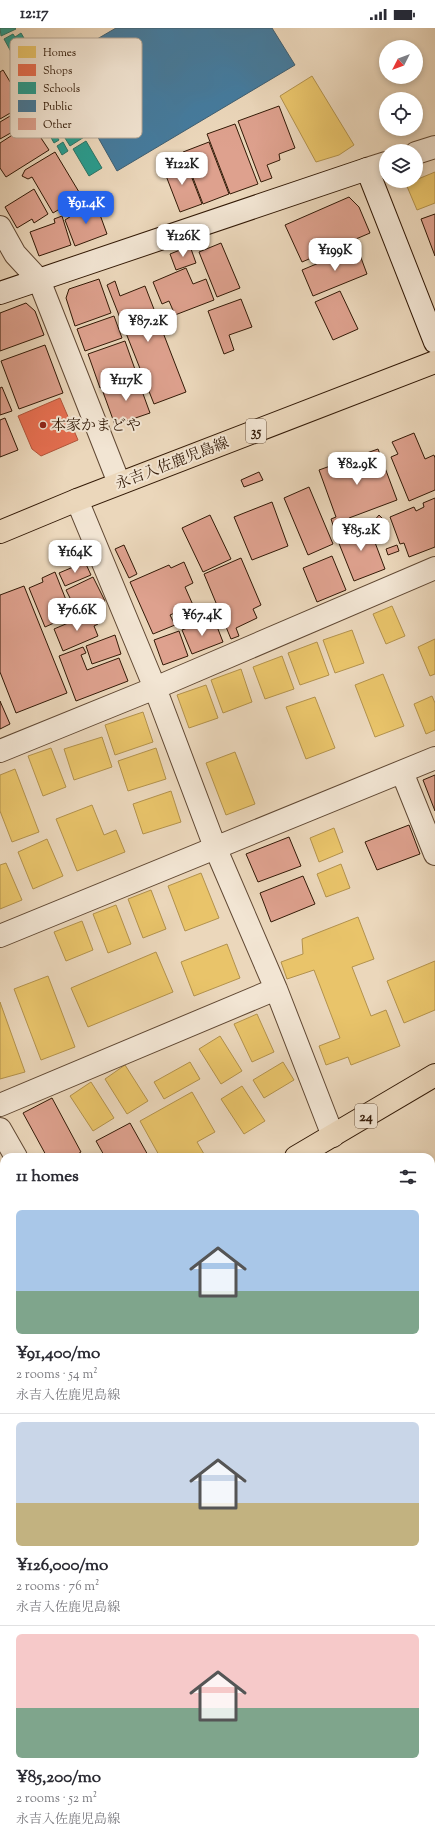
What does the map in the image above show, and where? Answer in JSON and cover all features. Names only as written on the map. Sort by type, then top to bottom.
[{"type":"main road","name":"永吉入佐鹿児島線","points":[[0,532],[119,483],[435,362]]},
{"type":"main road","name":"24","points":[[303,1153],[435,1075]]},
{"type":"street","points":[[423,151],[435,147]]},
{"type":"street","points":[[0,293],[376,166],[435,342]]},
{"type":"street","points":[[0,227],[15,254],[39,280],[119,483]]},
{"type":"street","points":[[77,500],[155,688],[216,847],[276,989],[333,1136]]},
{"type":"street","points":[[0,751],[155,688],[435,568]]},
{"type":"street","points":[[0,936],[435,758]]},
{"type":"street","points":[[402,772],[435,854]]},
{"type":"street","points":[[0,1105],[276,989]]},
{"type":"street","points":[[0,1129],[14,1153]]},
{"type":"building: Homes","points":[[312,76],[354,145],[339,155],[316,162],[280,96]]},
{"type":"building: Homes","points":[[435,172],[435,203],[417,210],[408,188],[423,188],[423,177]]},
{"type":"building: Homes","points":[[392,606],[405,636],[386,644],[373,614]]},
{"type":"building: Homes","points":[[352,630],[364,663],[335,673],[323,640]]},
{"type":"building: Homes","points":[[435,639],[435,674],[430,676],[418,647]]},
{"type":"building: Homes","points":[[317,642],[329,675],[300,685],[288,653]]},
{"type":"building: Homes","points":[[282,656],[294,689],[265,699],[253,667]]},
{"type":"building: Homes","points":[[241,669],[252,702],[223,713],[211,680]]},
{"type":"building: Homes","points":[[383,674],[404,726],[375,737],[355,685]]},
{"type":"building: Homes","points":[[206,685],[218,718],[189,728],[177,695]]},
{"type":"building: Homes","points":[[432,696],[435,703],[435,730],[426,734],[414,704]]},
{"type":"building: Homes","points":[[315,697],[335,748],[306,759],[286,707]]},
{"type":"building: Homes","points":[[143,712],[153,742],[115,755],[105,725]]},
{"type":"building: Homes","points":[[102,737],[112,767],[74,780],[64,749]]},
{"type":"building: Homes","points":[[51,748],[66,787],[43,796],[28,756]]},
{"type":"building: Homes","points":[[156,748],[166,779],[128,791],[118,761]]},
{"type":"building: Homes","points":[[235,752],[255,804],[226,815],[206,763]]},
{"type":"building: Homes","points":[[15,769],[39,832],[12,842],[0,811],[0,775]]},
{"type":"building: Homes","points":[[171,791],[181,822],[143,834],[133,804]]},
{"type":"building: Homes","points":[[92,805],[104,835],[116,830],[125,852],[77,871],[56,819]]},
{"type":"building: Homes","points":[[334,828],[343,852],[319,862],[310,838]]},
{"type":"building: Homes","points":[[47,839],[63,876],[33,889],[18,852]]},
{"type":"building: Homes","points":[[6,863],[22,900],[0,909],[0,865]]},
{"type":"building: Homes","points":[[341,864],[350,888],[326,897],[317,874]]},
{"type":"building: Homes","points":[[201,873],[219,918],[185,931],[168,886]]},
{"type":"building: Homes","points":[[151,890],[166,929],[143,938],[128,899]]},
{"type":"building: Homes","points":[[116,905],[131,944],[108,953],[93,914]]},
{"type":"building: Homes","points":[[358,917],[374,959],[352,967],[371,1016],[386,1010],[400,1046],[351,1065],[348,1057],[326,1065],[319,1046],[340,1038],[314,970],[287,979],[281,962],[303,954],[302,939]]},
{"type":"building: Homes","points":[[82,921],[93,950],[66,961],[54,932]]},
{"type":"building: Homes","points":[[227,944],[240,978],[194,996],[181,962]]},
{"type":"building: Homes","points":[[156,952],[173,992],[88,1027],[71,988]]},
{"type":"building: Homes","points":[[435,961],[435,1010],[404,1023],[387,981]]},
{"type":"building: Homes","points":[[48,976],[75,1047],[41,1060],[14,989]]},
{"type":"building: Homes","points":[[0,1002],[25,1072],[0,1079]]},
{"type":"building: Homes","points":[[257,1014],[274,1052],[252,1062],[234,1024]]},
{"type":"building: Homes","points":[[220,1036],[242,1071],[221,1084],[199,1049]]},
{"type":"building: Homes","points":[[190,1062],[200,1079],[164,1099],[154,1082]]},
{"type":"building: Homes","points":[[283,1062],[294,1080],[264,1098],[253,1080]]},
{"type":"building: Homes","points":[[125,1065],[148,1101],[127,1114],[105,1079]]},
{"type":"building: Homes","points":[[91,1082],[114,1118],[93,1131],[70,1096]]},
{"type":"building: Homes","points":[[242,1086],[265,1121],[244,1134],[221,1099]]},
{"type":"building: Homes","points":[[192,1092],[215,1132],[197,1142],[203,1153],[158,1153],[140,1121]]},
{"type":"building: Shops","points":[[60,398],[78,440],[41,456],[32,449],[18,416]]},
{"type":"building: Schools","points":[[0,28],[15,28],[16,29],[1,36]]},
{"type":"building: Schools","points":[[21,33],[24,38],[10,38],[10,50],[4,39],[13,34],[15,37]]},
{"type":"building: Schools","points":[[51,138],[58,138],[59,140],[54,143]]},
{"type":"building: Schools","points":[[65,138],[83,138],[70,146]]},
{"type":"building: Schools","points":[[86,141],[102,168],[89,176],[73,149]]},
{"type":"building: Schools","points":[[63,142],[68,151],[62,155],[57,146]]},
{"type":"building: Public","points":[[116,28],[272,28],[295,65],[117,171],[98,138],[142,138],[142,38],[99,38]]},
{"type":"building: Other","points":[[3,70],[10,82],[10,113],[0,119],[0,72]]},
{"type":"building: Other","points":[[279,106],[295,148],[279,154],[280,160],[267,165],[272,178],[261,182],[238,121]]},
{"type":"building: Other","points":[[10,116],[10,133],[0,139],[0,122]]},
{"type":"building: Other","points":[[235,124],[258,184],[230,194],[207,134]]},
{"type":"building: Other","points":[[10,137],[10,138],[41,138],[49,150],[6,177],[0,168],[0,143]]},
{"type":"building: Other","points":[[209,142],[229,194],[203,204],[183,152]]},
{"type":"building: Other","points":[[55,152],[85,202],[67,213],[63,207],[53,213],[32,177],[28,179],[22,176],[25,170]]},
{"type":"building: Other","points":[[185,160],[202,204],[180,212],[163,168]]},
{"type":"building: Other","points":[[34,189],[48,214],[34,223],[32,219],[17,228],[5,207]]},
{"type":"building: Other","points":[[349,197],[359,207],[370,233],[302,262],[285,225]]},
{"type":"building: Other","points":[[95,201],[107,234],[75,246],[65,220]]},
{"type":"building: Other","points":[[435,214],[435,256],[421,219]]},
{"type":"building: Other","points":[[62,216],[71,245],[39,256],[30,232],[55,223],[54,219]]},
{"type":"building: Other","points":[[221,243],[240,288],[217,297],[199,252]]},
{"type":"building: Other","points":[[190,246],[196,263],[176,270],[170,254]]},
{"type":"building: Other","points":[[357,247],[367,274],[313,296],[302,270]]},
{"type":"building: Other","points":[[186,268],[193,284],[206,279],[214,300],[175,315],[169,301],[162,304],[153,282]]},
{"type":"building: Other","points":[[99,279],[111,313],[75,326],[66,298],[69,289]]},
{"type":"building: Other","points":[[115,281],[120,296],[145,286],[186,392],[154,404],[107,285]]},
{"type":"building: Other","points":[[340,291],[358,329],[333,340],[315,302]]},
{"type":"building: Other","points":[[241,299],[252,327],[229,335],[234,350],[224,354],[208,311]]},
{"type":"building: Other","points":[[26,303],[35,311],[44,335],[0,351],[0,313]]},
{"type":"building: Other","points":[[114,316],[122,338],[85,351],[77,329]]},
{"type":"building: Other","points":[[125,341],[137,375],[100,388],[88,354]]},
{"type":"building: Other","points":[[45,345],[63,393],[19,409],[1,361]]},
{"type":"building: Other","points":[[138,380],[150,413],[115,425],[103,392]]},
{"type":"building: Other","points":[[2,387],[12,411],[0,415],[0,388]]},
{"type":"building: Other","points":[[5,418],[18,450],[0,457],[0,420]]},
{"type":"building: Other","points":[[414,433],[425,459],[434,455],[435,490],[409,501],[391,457],[398,454],[392,442]]},
{"type":"building: Other","points":[[378,449],[397,500],[349,518],[350,522],[334,528],[331,519],[336,517],[319,470]]},
{"type":"building: Other","points":[[259,472],[263,480],[244,487],[241,480]]},
{"type":"building: Other","points":[[309,487],[333,544],[308,555],[284,498]]},
{"type":"building: Other","points":[[435,498],[435,547],[409,557],[404,543],[400,544],[390,517],[414,507],[416,511],[424,507],[423,503]]},
{"type":"building: Other","points":[[272,502],[288,546],[252,560],[234,517]]},
{"type":"building: Other","points":[[210,515],[231,559],[203,572],[182,528]]},
{"type":"building: Other","points":[[379,515],[384,520],[377,526],[373,522]]},
{"type":"building: Other","points":[[368,524],[385,569],[354,581],[336,536]]},
{"type":"building: Other","points":[[124,545],[137,574],[129,578],[115,549]]},
{"type":"building: Other","points":[[397,545],[399,551],[388,555],[386,549]]},
{"type":"building: Other","points":[[332,556],[346,590],[317,602],[303,568]]},
{"type":"building: Other","points":[[241,558],[261,605],[253,609],[257,618],[236,628],[239,636],[231,639],[204,574]]},
{"type":"building: Other","points":[[85,562],[91,575],[65,586],[59,573]]},
{"type":"building: Other","points":[[184,562],[193,583],[185,587],[193,605],[170,615],[175,625],[153,634],[130,582],[169,565],[171,568]]},
{"type":"building: Other","points":[[55,572],[72,615],[45,627],[29,588],[43,582],[42,578]]},
{"type":"building: Other","points":[[93,577],[105,601],[78,614],[66,590]]},
{"type":"building: Other","points":[[24,586],[67,693],[16,713],[0,672],[0,595]]},
{"type":"building: Other","points":[[94,612],[98,624],[94,626],[98,636],[63,651],[54,629]]},
{"type":"building: Other","points":[[208,620],[210,626],[216,624],[223,642],[192,654],[182,630]]},
{"type":"building: Other","points":[[179,631],[188,656],[163,665],[154,640]]},
{"type":"building: Other","points":[[115,635],[121,654],[92,664],[86,646]]},
{"type":"building: Other","points":[[83,647],[86,653],[81,655],[87,670],[119,658],[128,681],[76,701],[59,656]]},
{"type":"building: Other","points":[[0,701],[10,724],[0,729]]},
{"type":"building: Other","points":[[435,775],[435,811],[423,780]]},
{"type":"building: Other","points":[[409,825],[420,854],[377,870],[365,842]]},
{"type":"building: Other","points":[[289,837],[301,866],[258,882],[246,854]]},
{"type":"building: Other","points":[[303,876],[315,904],[271,922],[260,893]]},
{"type":"building: Other","points":[[52,1098],[81,1152],[45,1153],[23,1113]]},
{"type":"building: Other","points":[[130,1123],[147,1153],[103,1153],[96,1141]]},
{"type":"place","name":"本家かまどや","points":[[43,425]]}]
